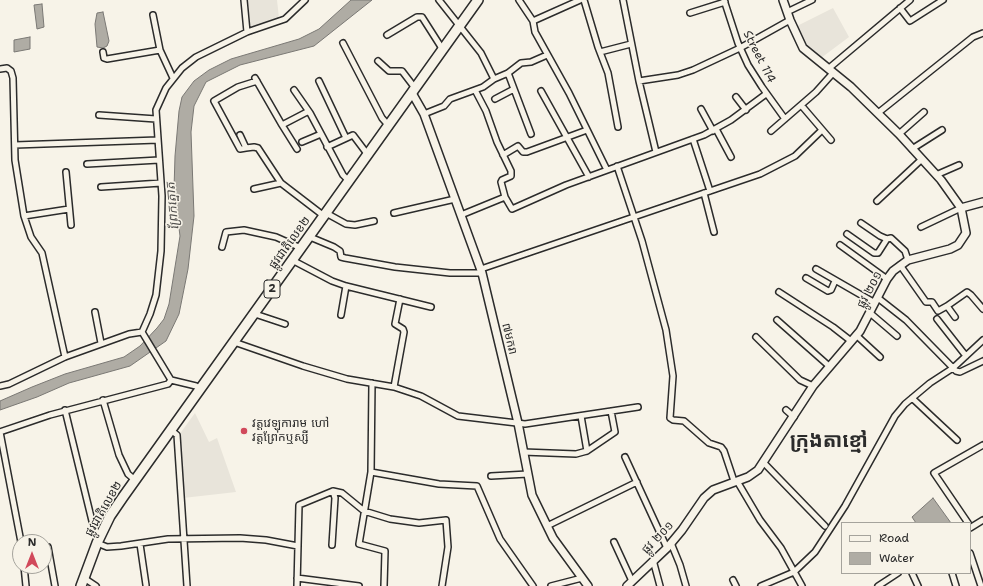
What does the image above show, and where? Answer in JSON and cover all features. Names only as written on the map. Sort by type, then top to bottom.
[{"type":"highway","name":"ផ្លូវជាតិលេខ២","points":[[82,582],[98,540],[110,516],[478,0]]},
{"type":"street","points":[[244,0],[248,32]]},
{"type":"street","points":[[143,334],[156,295],[160,271],[161,183],[156,110],[160,99],[173,78],[196,57],[248,32],[285,19],[305,0]]},
{"type":"street","points":[[439,0],[481,52],[494,79]]},
{"type":"street","points":[[519,0],[534,20],[535,32],[570,93],[607,170]]},
{"type":"street","points":[[534,20],[580,0]]},
{"type":"street","points":[[584,0],[608,73],[618,127]]},
{"type":"street","points":[[623,0],[639,81],[656,152]]},
{"type":"street","name":"ផ្លូវ ២០១","points":[[629,583],[669,545],[682,530],[704,498],[713,490],[758,470],[764,463],[813,386],[856,335],[870,313],[887,279],[908,260],[950,249],[958,245],[966,233],[964,215],[961,208],[922,159],[851,87],[803,48],[790,20],[783,0]]},
{"type":"street","points":[[787,12],[812,0]]},
{"type":"street","points":[[771,131],[801,105],[831,71],[910,0]]},
{"type":"street","points":[[690,13],[725,1]]},
{"type":"street","name":"Street 114","points":[[725,1],[740,48],[766,94],[785,118]]},
{"type":"street","points":[[900,8],[910,21],[939,1]]},
{"type":"street","points":[[153,15],[160,50],[173,78]]},
{"type":"street","points":[[387,35],[416,17],[422,17],[443,50]]},
{"type":"street","points":[[639,81],[678,75],[740,48],[790,20]]},
{"type":"street","points":[[878,113],[973,37],[983,33]]},
{"type":"street","points":[[343,43],[382,118],[389,126]]},
{"type":"street","points":[[600,52],[631,44]]},
{"type":"street","points":[[103,52],[104,58],[107,59],[160,50]]},
{"type":"street","points":[[424,114],[444,106],[450,99],[475,90],[508,73],[521,63],[531,62],[547,55]]},
{"type":"street","points":[[378,61],[389,71],[402,71],[414,90]]},
{"type":"street","points":[[0,69],[7,68],[11,71],[13,78],[15,145],[24,216],[31,237],[42,253],[65,357]]},
{"type":"street","points":[[508,73],[531,134]]},
{"type":"street","points":[[297,149],[256,79],[238,87],[214,101],[240,149],[254,147],[258,148],[281,183],[325,215],[346,224],[355,225],[374,221]]},
{"type":"street","points":[[319,81],[346,138]]},
{"type":"street","points":[[495,99],[514,89]]},
{"type":"street","points":[[294,90],[310,113],[343,175],[349,181]]},
{"type":"street","name":"៧មករា","points":[[414,90],[482,271],[518,423],[532,495],[553,538],[588,586]]},
{"type":"street","points":[[475,90],[486,111],[511,174],[502,180],[505,198],[512,209],[545,193],[714,130],[746,110],[766,94]]},
{"type":"street","points":[[541,91],[589,177]]},
{"type":"street","points":[[736,97],[746,110]]},
{"type":"street","points":[[801,105],[830,140]]},
{"type":"street","points":[[701,109],[731,157]]},
{"type":"street","points":[[282,125],[307,112],[310,113]]},
{"type":"street","points":[[899,134],[924,112]]},
{"type":"street","points":[[99,115],[156,119]]},
{"type":"street","points":[[503,154],[518,146],[525,153],[587,130]]},
{"type":"street","points":[[310,236],[334,247],[340,251],[341,257],[345,258],[395,267],[450,273],[482,271],[634,215],[760,174],[786,162],[795,156],[822,130]]},
{"type":"street","points":[[912,149],[942,130]]},
{"type":"street","points":[[302,142],[321,134]]},
{"type":"street","points":[[240,135],[246,148]]},
{"type":"street","points":[[327,147],[353,135],[368,155]]},
{"type":"street","points":[[693,138],[710,191]]},
{"type":"street","points":[[15,145],[158,140]]},
{"type":"street","points":[[877,201],[922,159]]},
{"type":"street","points":[[87,164],[160,160]]},
{"type":"street","points":[[936,175],[959,165]]},
{"type":"street","points":[[618,166],[634,215],[666,330],[672,362],[673,389],[670,418],[673,420],[684,420],[709,443],[721,447],[724,450],[735,481],[760,520],[781,548],[802,586]]},
{"type":"street","points":[[66,172],[70,225]]},
{"type":"street","points":[[101,187],[161,183]]},
{"type":"street","points":[[254,189],[281,183]]},
{"type":"street","points":[[704,193],[714,232]]},
{"type":"street","points":[[461,215],[505,198]]},
{"type":"street","points":[[394,213],[456,199]]},
{"type":"street","points":[[921,227],[961,208],[983,202]]},
{"type":"street","points":[[24,216],[69,209]]},
{"type":"street","points":[[861,223],[887,239],[891,238],[905,251],[908,260]]},
{"type":"street","points":[[222,247],[226,232],[244,230],[276,237],[301,248]]},
{"type":"street","points":[[847,234],[874,253],[878,253],[887,239]]},
{"type":"street","points":[[840,245],[887,279]]},
{"type":"street","points":[[292,260],[332,281],[346,286],[430,307]]},
{"type":"street","points":[[900,266],[926,302],[932,302],[938,311],[967,292],[983,309]]},
{"type":"street","points":[[816,269],[836,281],[876,300],[906,320],[953,368],[960,372],[983,361]]},
{"type":"street","points":[[806,278],[828,291],[831,290],[836,281]]},
{"type":"street","points":[[341,315],[346,286]]},
{"type":"street","points":[[779,292],[833,327],[851,341]]},
{"type":"street","points":[[394,387],[404,332],[403,329],[395,324],[400,299]]},
{"type":"street","points":[[947,306],[955,317]]},
{"type":"street","points":[[95,312],[101,344]]},
{"type":"street","points":[[870,313],[897,336]]},
{"type":"street","points":[[255,314],[285,324]]},
{"type":"street","points":[[937,319],[966,356]]},
{"type":"street","points":[[777,320],[830,366]]},
{"type":"street","points":[[0,386],[9,384],[65,357],[136,332],[143,334],[171,380],[196,386],[200,389]]},
{"type":"street","points":[[856,335],[880,357]]},
{"type":"street","points":[[756,337],[800,380],[813,386]]},
{"type":"street","points":[[761,586],[769,584],[794,572],[815,552],[856,487],[895,416],[912,398],[930,383],[953,368],[983,340]]},
{"type":"street","points":[[234,342],[303,366],[347,379],[394,387],[433,401],[458,416],[518,423],[581,416],[638,407]]},
{"type":"street","points":[[19,534],[0,432],[28,421],[65,410],[168,384],[171,380]]},
{"type":"street","points":[[372,383],[371,472],[359,544],[385,551],[384,586]]},
{"type":"street","points":[[912,398],[957,440]]},
{"type":"street","points":[[103,400],[119,455],[128,474],[135,480]]},
{"type":"street","points":[[65,410],[94,529],[98,540],[107,547],[140,544],[168,539],[240,538],[266,540],[298,546]]},
{"type":"street","points":[[786,410],[794,417]]},
{"type":"street","points":[[523,452],[576,454],[587,450],[615,432],[612,411]]},
{"type":"street","points":[[581,416],[587,450]]},
{"type":"street","points":[[171,430],[177,435],[187,586]]},
{"type":"street","points":[[967,522],[934,473],[983,445]]},
{"type":"street","points":[[625,457],[680,565],[686,586]]},
{"type":"street","points":[[764,463],[824,526]]},
{"type":"street","points":[[371,472],[439,484],[477,486],[500,539],[533,586]]},
{"type":"street","points":[[491,476],[528,474]]},
{"type":"street","points":[[547,526],[637,482]]},
{"type":"street","points":[[332,545],[335,498],[333,491]]},
{"type":"street","points":[[297,586],[299,505],[333,491],[342,493],[364,511],[400,521],[419,523],[446,520],[448,546],[442,586]]},
{"type":"street","points":[[971,526],[983,520]]},
{"type":"street","points":[[614,542],[629,583]]},
{"type":"street","points":[[140,544],[146,585]]},
{"type":"street","points":[[971,557],[981,586]]},
{"type":"street","points":[[653,560],[660,586]]},
{"type":"street","points":[[52,569],[55,586]]},
{"type":"street","points":[[25,574],[26,586]]},
{"type":"street","points":[[878,586],[896,574]]},
{"type":"street","points":[[912,574],[918,586]]},
{"type":"street","points":[[952,574],[956,586]]},
{"type":"street","points":[[297,578],[324,584],[359,586]]},
{"type":"street","points":[[551,586],[582,578]]},
{"type":"street","points":[[82,582],[90,580],[96,586]]},
{"type":"street","points":[[733,580],[736,586]]},
{"type":"shaded area","points":[[248,0],[277,0],[279,18],[254,28],[250,25]]},
{"type":"shaded area","points":[[833,8],[849,37],[821,58],[806,46],[797,26]]},
{"type":"shaded area","points":[[195,413],[209,442],[217,438],[236,492],[183,498],[179,435]]},
{"type":"water","name":"ព្រែកត្នោត","points":[[351,0],[372,0],[314,46],[240,65],[206,82],[194,106],[191,132],[194,216],[188,269],[179,314],[166,341],[130,366],[69,383],[37,397],[0,410],[0,401],[32,387],[65,374],[124,357],[140,346],[164,319],[169,304],[180,236],[174,189],[179,111],[182,97],[194,81],[209,70],[231,59],[299,39],[319,29]]},
{"type":"water","points":[[42,4],[44,27],[37,29],[34,5]]},
{"type":"water","points":[[103,12],[109,41],[107,46],[103,48],[97,47],[95,24],[97,13]]},
{"type":"water","points":[[30,37],[30,49],[14,52],[14,40]]},
{"type":"water","points":[[933,498],[950,522],[915,522],[912,517]]},
{"type":"place","name":"វត្តវេឡុការាម ហៅ វត្តព្រែកឬស្សី","points":[[244,431]]},
{"type":"district","name":"ក្រុងតាខ្មៅ","points":[[829,442]]}]
